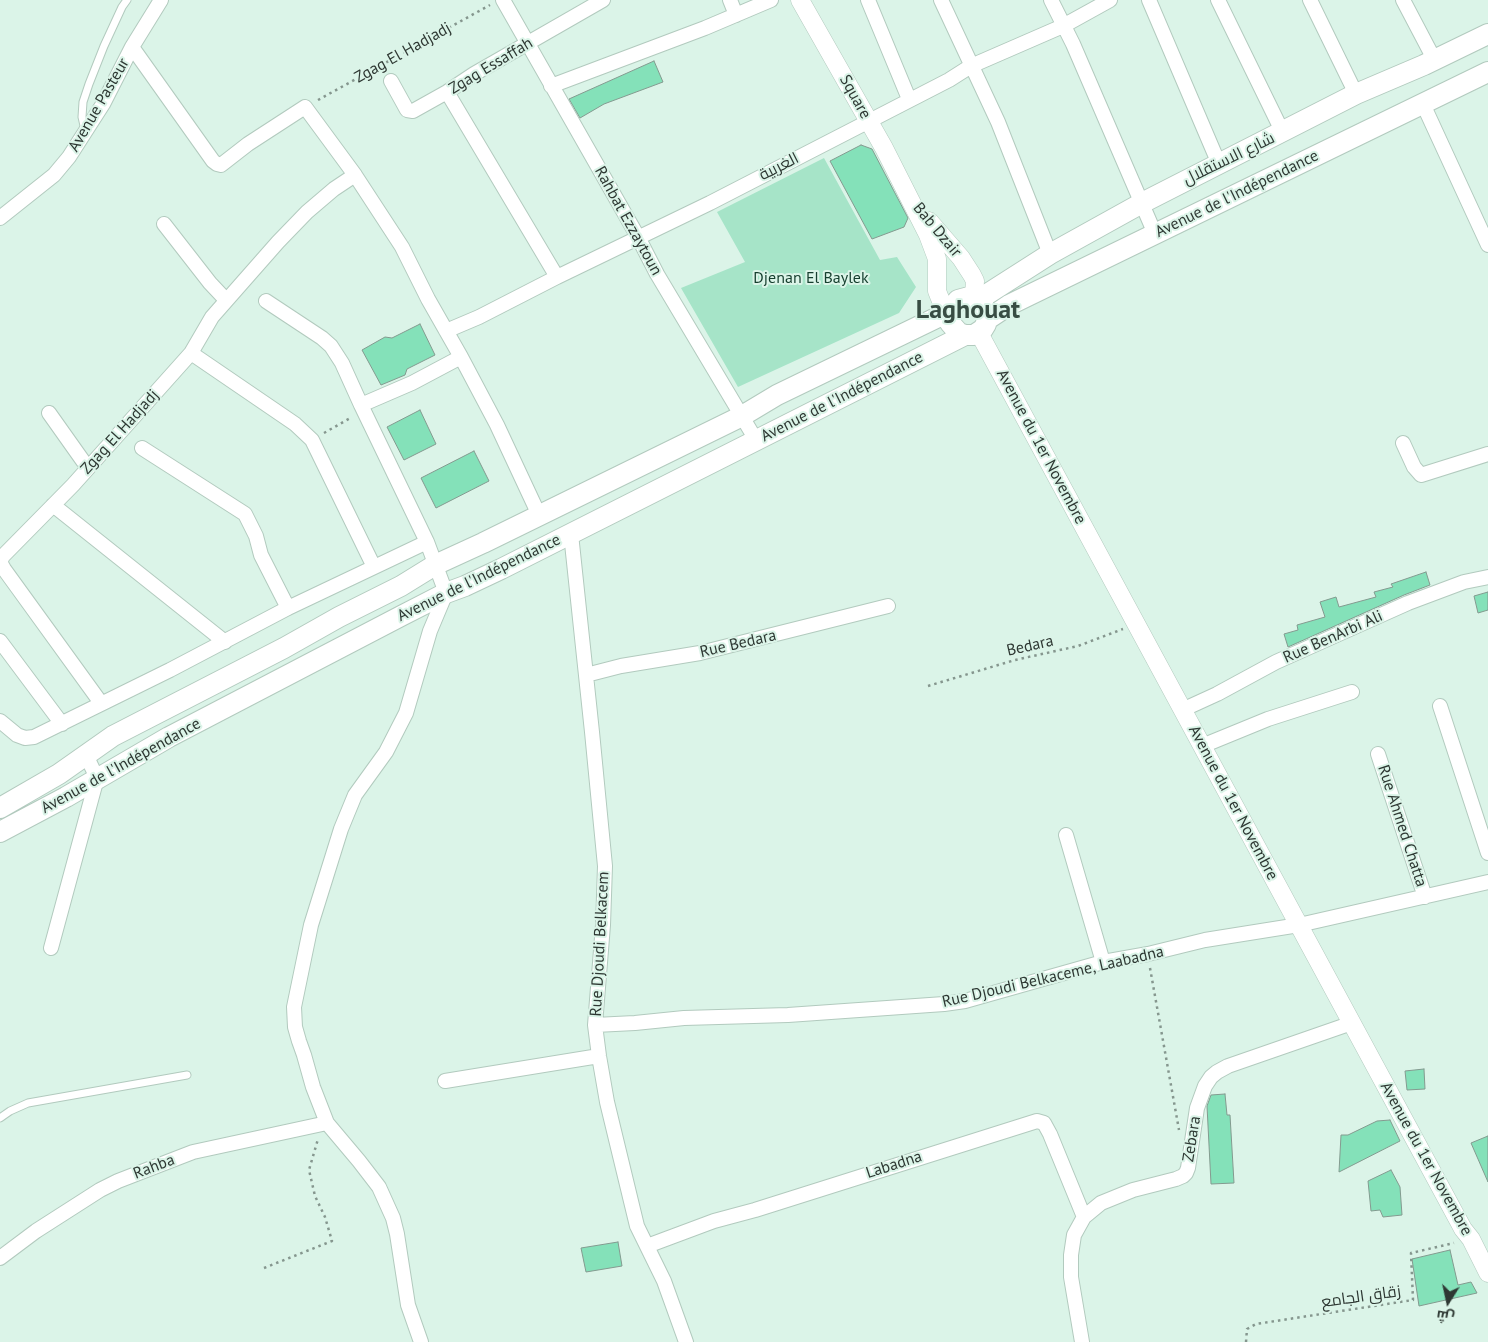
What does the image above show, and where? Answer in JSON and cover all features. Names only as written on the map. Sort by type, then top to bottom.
[{"type":"main road","name":"شارع الاستقلال","points":[[976,299],[1050,254],[1218,164],[1283,133],[1356,94],[1488,34]]},
{"type":"main road","name":"Avenue de l'Indépendance","points":[[0,832],[169,737],[446,593],[465,586],[571,534],[977,329],[1009,305],[1488,72]]},
{"type":"main road","points":[[950,309],[958,300],[969,297],[976,299]]},
{"type":"main road","name":"Bab Dzair","points":[[950,309],[950,323],[959,333],[977,329],[986,308],[976,299]]},
{"type":"main road","name":"Avenue de l'Indépendance","points":[[0,808],[59,774],[113,736],[284,648],[400,586],[435,565],[742,416],[777,395],[895,339],[950,309]]},
{"type":"street","name":"Avenue Pasteur","points":[[0,218],[54,175],[85,134],[103,104],[132,47],[161,0]]},
{"type":"street","name":"Zgag Essaffah","points":[[391,81],[407,110],[413,111],[603,0]]},
{"type":"street","points":[[730,0],[736,15]]},
{"type":"street","points":[[551,86],[771,0]]},
{"type":"street","name":"Square","points":[[800,0],[884,148],[908,196]]},
{"type":"street","points":[[868,0],[909,99]]},
{"type":"street","points":[[941,0],[998,122],[1050,254]]},
{"type":"street","points":[[1051,0],[1155,234]]},
{"type":"street","name":"الغربية","points":[[446,331],[710,203],[869,122],[909,99],[949,80],[971,66],[1064,26],[1110,0]]},
{"type":"street","points":[[1149,0],[1218,164]]},
{"type":"street","points":[[1218,0],[1283,133]]},
{"type":"street","points":[[1310,0],[1356,94]]},
{"type":"street","points":[[1403,0],[1434,59]]},
{"type":"street","name":"Rahbat Ezzaytoun","points":[[497,2],[529,43],[551,86],[638,237],[657,274],[687,321],[756,440]]},
{"type":"street","points":[[132,47],[217,164],[221,164],[305,107],[355,175],[402,247],[497,425],[539,516]]},
{"type":"street","points":[[447,92],[557,276]]},
{"type":"street","points":[[1423,104],[1488,245]]},
{"type":"street","name":"Zgag El Hadjadj","points":[[101,703],[0,562],[3,556],[88,468],[191,353],[212,317],[226,300],[307,212],[334,189],[355,175]]},
{"type":"street","name":"Bab Dzair","points":[[908,196],[969,270],[975,281],[976,299]]},
{"type":"street","name":"Bab Dzair","points":[[908,196],[935,252],[938,271],[938,296],[950,309]]},
{"type":"street","points":[[164,224],[210,284],[226,300]]},
{"type":"street","points":[[266,301],[322,338],[331,346],[342,362],[362,408],[427,542],[446,593],[430,631],[406,712],[386,752],[355,795],[341,829],[311,924],[294,1007],[296,1027],[312,1087],[327,1123],[359,1161],[385,1199],[397,1234],[408,1305],[421,1342]]},
{"type":"street","name":"Avenue du 1er Novembre","points":[[977,329],[1462,1229],[1471,1239],[1488,1273]]},
{"type":"street","points":[[191,353],[295,424],[312,440],[374,568]]},
{"type":"street","points":[[362,408],[461,357]]},
{"type":"street","points":[[49,414],[88,468]]},
{"type":"street","points":[[1403,443],[1414,468],[1422,475],[1488,454]]},
{"type":"street","points":[[142,448],[245,514],[256,536],[261,555],[288,608]]},
{"type":"street","points":[[53,505],[225,642]]},
{"type":"street","name":"Rue Djoudi Belkacem","points":[[571,534],[604,866],[603,925],[595,1025],[599,1056],[607,1102],[637,1226],[664,1281],[686,1342]]},
{"type":"street","points":[[0,721],[16,736],[34,737],[225,642],[288,608],[427,542]]},
{"type":"street","name":"Rue BenArbi Ali","points":[[1182,710],[1217,694],[1276,662],[1408,603],[1464,582],[1488,577]]},
{"type":"street","name":"Rue Bedara","points":[[586,675],[621,666],[700,654],[888,606]]},
{"type":"street","points":[[0,641],[62,724]]},
{"type":"street","points":[[1202,746],[1268,719],[1352,692]]},
{"type":"street","points":[[1440,706],[1488,853]]},
{"type":"street","name":"Rue Ahmed Chatta","points":[[1378,754],[1425,897]]},
{"type":"street","points":[[51,948],[97,778],[86,755]]},
{"type":"street","points":[[1066,834],[1103,962]]},
{"type":"street","name":"Rue Ahmed Chatta","points":[[1299,926],[1488,882]]},
{"type":"street","name":"Rue Djoudi Belkaceme, Laabadna","points":[[595,1025],[684,1018],[788,1015],[966,1001],[1103,962],[1148,954],[1205,940],[1299,926]]},
{"type":"street","name":"Zebara","points":[[1082,1342],[1071,1277],[1071,1255],[1074,1235],[1084,1217],[1101,1203],[1133,1190],[1176,1179],[1186,1173],[1197,1108],[1205,1086],[1217,1072],[1228,1066],[1352,1023]]},
{"type":"street","points":[[445,1081],[599,1056]]},
{"type":"street","name":"Labadna","points":[[646,1246],[714,1221],[1036,1120],[1044,1123],[1050,1134],[1084,1217]]},
{"type":"street","name":"Rahba","points":[[0,1258],[44,1226],[100,1190],[118,1181],[193,1152],[327,1123]]},
{"type":"lane","points":[[85,134],[83,110],[89,84],[104,46],[127,0]]},
{"type":"lane","points":[[0,1118],[28,1103],[187,1075]]},
{"type":"path","name":"Zgag El Hadjadj","points":[[305,107],[497,2]]},
{"type":"path","points":[[312,440],[362,408]]},
{"type":"path","name":"Bedara","points":[[928,686],[1015,660],[1078,646],[1136,623]]},
{"type":"path","points":[[1148,954],[1180,1135]]},
{"type":"path","points":[[264,1268],[332,1240],[316,1196],[310,1170],[318,1141],[327,1123]]},
{"type":"path","name":"زقاق الجامع","points":[[1246,1342],[1247,1329],[1256,1324],[1414,1300],[1411,1253],[1471,1239]]},
{"type":"green space","name":"Djenan El Baylek","points":[[824,158],[880,260],[897,257],[916,287],[899,313],[738,387],[681,288],[745,262],[717,212]]},
{"type":"building","points":[[654,61],[663,82],[604,104],[580,118],[569,99]]},
{"type":"building","points":[[861,145],[872,149],[908,218],[904,227],[872,239],[830,161]]},
{"type":"building","points":[[420,324],[435,355],[407,369],[405,375],[381,385],[362,350],[385,337],[392,338]]},
{"type":"building","points":[[420,410],[436,444],[404,460],[387,427]]},
{"type":"building","points":[[474,451],[489,481],[436,508],[421,478]]},
{"type":"building","points":[[1426,572],[1430,585],[1288,647],[1284,634],[1298,630],[1297,625],[1325,617],[1320,602],[1336,597],[1339,607],[1376,597],[1374,592],[1393,587],[1391,584]]},
{"type":"building","points":[[1488,592],[1488,610],[1478,613],[1474,596]]},
{"type":"building","points":[[1424,1069],[1425,1089],[1407,1090],[1405,1071]]},
{"type":"building","points":[[1225,1094],[1227,1115],[1230,1115],[1234,1183],[1211,1184],[1207,1106],[1211,1095]]},
{"type":"building","points":[[1390,1120],[1400,1141],[1339,1172],[1341,1135],[1348,1135],[1377,1121]]},
{"type":"building","points":[[1488,1136],[1488,1182],[1471,1143]]},
{"type":"building","points":[[1391,1170],[1400,1187],[1402,1215],[1383,1217],[1380,1210],[1371,1211],[1368,1181]]},
{"type":"building","points":[[618,1242],[622,1266],[586,1272],[581,1248]]},
{"type":"building","points":[[1450,1250],[1458,1285],[1471,1282],[1477,1293],[1419,1306],[1412,1259]]},
{"type":"district","name":"Laghouat","points":[[968,311]]}]
